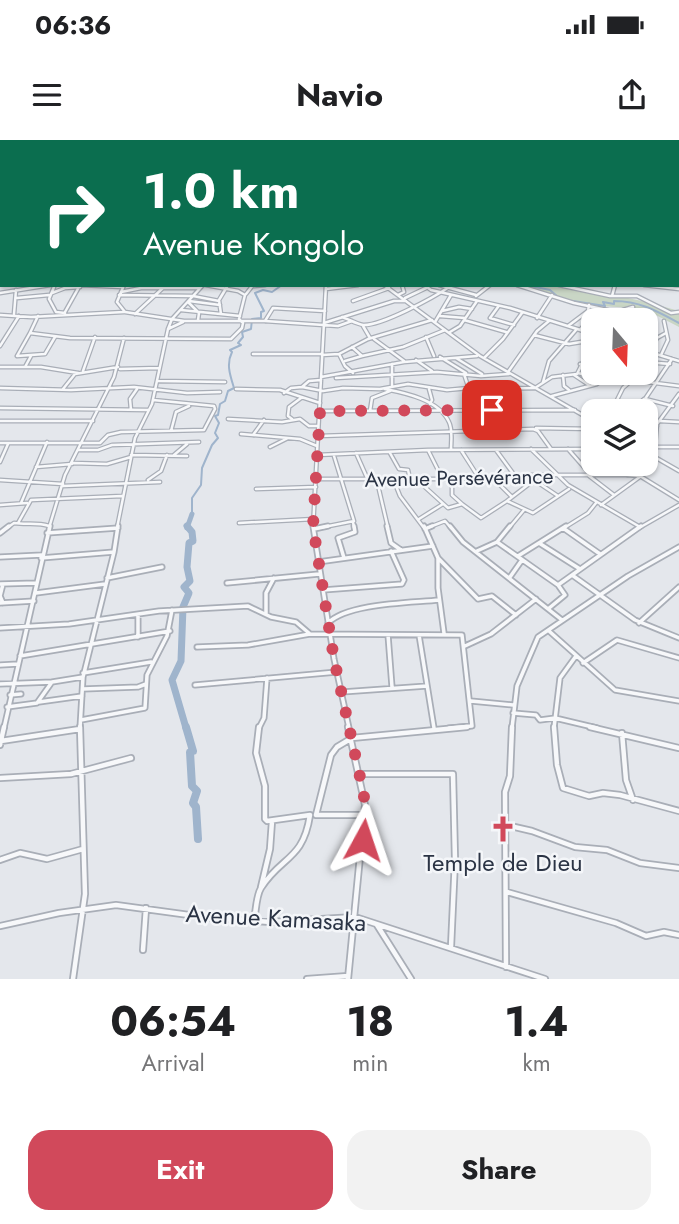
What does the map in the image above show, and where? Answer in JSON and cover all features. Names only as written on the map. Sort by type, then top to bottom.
[{"type":"street","points":[[0,293],[44,287]]},
{"type":"street","points":[[53,287],[51,294],[56,312],[65,314]]},
{"type":"street","points":[[59,287],[104,287]]},
{"type":"street","points":[[124,287],[117,302],[124,312]]},
{"type":"street","points":[[120,294],[144,287]]},
{"type":"street","points":[[143,295],[147,287]]},
{"type":"street","points":[[135,314],[164,287]]},
{"type":"street","points":[[73,979],[84,908],[80,772],[83,675],[114,552],[131,456],[153,400],[164,339],[172,319],[202,287]]},
{"type":"street","points":[[221,314],[219,303],[227,287],[245,295]]},
{"type":"street","points":[[30,333],[55,337],[230,340],[242,328],[240,318],[245,295],[252,287]]},
{"type":"street","points":[[307,979],[348,978],[365,814],[352,738],[329,635],[314,529],[318,426],[323,391],[321,379],[326,287]]},
{"type":"street","points":[[398,295],[404,292],[403,287]]},
{"type":"street","points":[[324,323],[392,301],[407,300],[424,287]]},
{"type":"street","points":[[427,287],[442,293],[510,308],[581,331]]},
{"type":"street","points":[[363,326],[408,311],[417,303],[442,293],[449,287],[476,295]]},
{"type":"street","points":[[472,299],[487,287]]},
{"type":"street","points":[[524,287],[600,308]]},
{"type":"street","points":[[568,287],[611,296],[637,296],[671,313],[679,312]]},
{"type":"street","points":[[611,296],[614,287]]},
{"type":"street","points":[[662,287],[679,289]]},
{"type":"street","points":[[17,298],[51,294],[65,288]]},
{"type":"street","points":[[65,314],[83,288]]},
{"type":"street","points":[[353,301],[389,288],[482,357],[581,414]]},
{"type":"street","points":[[13,315],[16,290]]},
{"type":"street","points":[[120,294],[193,296],[219,303]]},
{"type":"street","points":[[253,354],[339,354],[371,338],[433,321],[440,316],[451,295]]},
{"type":"street","points":[[537,318],[552,295]]},
{"type":"street","points":[[455,308],[463,298]]},
{"type":"street","points":[[449,332],[457,330],[477,301]]},
{"type":"street","points":[[189,302],[219,303]]},
{"type":"street","points":[[189,302],[198,312],[198,320]]},
{"type":"street","points":[[568,326],[588,311],[589,305]]},
{"type":"street","points":[[498,307],[490,318],[514,325]]},
{"type":"street","points":[[628,308],[633,307]]},
{"type":"street","points":[[265,321],[273,308],[324,310]]},
{"type":"street","points":[[442,311],[455,308],[472,309]]},
{"type":"street","points":[[181,310],[265,321],[338,326],[352,321]]},
{"type":"street","points":[[408,311],[420,311]]},
{"type":"street","points":[[0,315],[124,312],[184,321],[240,318]]},
{"type":"street","points":[[302,387],[321,379],[416,360],[453,356],[482,357],[503,339],[522,313]]},
{"type":"street","points":[[0,346],[19,316]]},
{"type":"street","points":[[38,316],[17,354],[45,354],[55,337]]},
{"type":"street","points":[[440,316],[465,319],[506,332]]},
{"type":"street","points":[[342,317],[363,326],[371,338],[406,362]]},
{"type":"street","points":[[168,329],[184,321]]},
{"type":"street","points":[[509,373],[534,335],[549,321]]},
{"type":"street","points":[[661,355],[668,340],[664,321]]},
{"type":"street","points":[[543,382],[543,372],[563,343],[581,327]]},
{"type":"street","points":[[345,361],[389,350],[445,330]]},
{"type":"street","points":[[658,337],[666,333]]},
{"type":"street","points":[[534,335],[563,343],[581,342]]},
{"type":"street","points":[[63,389],[80,372],[95,337]]},
{"type":"street","points":[[426,337],[437,357],[466,374],[469,388]]},
{"type":"street","points":[[80,729],[35,734],[1,743],[2,717],[14,683],[36,593],[48,524],[59,499],[65,475],[73,464],[119,368],[124,338]]},
{"type":"street","points":[[352,347],[362,356]]},
{"type":"street","points":[[339,354],[353,374]]},
{"type":"street","points":[[658,354],[679,361]]},
{"type":"street","points":[[25,367],[31,356]]},
{"type":"street","points":[[453,356],[484,375]]},
{"type":"street","points":[[672,359],[658,382],[679,386]]},
{"type":"street","points":[[416,360],[433,372]]},
{"type":"street","points":[[658,363],[670,364]]},
{"type":"street","points":[[392,388],[393,364]]},
{"type":"street","points":[[576,374],[580,364]]},
{"type":"street","points":[[0,367],[80,372],[159,368]]},
{"type":"street","points":[[336,378],[392,373],[509,373]]},
{"type":"street","points":[[576,374],[581,378]]},
{"type":"street","points":[[563,375],[564,386],[569,390]]},
{"type":"street","points":[[284,393],[291,388],[302,387],[323,391],[343,388],[381,389],[413,384],[429,388],[535,387],[563,375],[581,375]]},
{"type":"street","points":[[158,381],[225,382]]},
{"type":"street","points":[[551,397],[589,385]]},
{"type":"street","points":[[645,399],[656,385]]},
{"type":"street","points":[[131,410],[133,406],[130,399],[137,388]]},
{"type":"street","points":[[1,389],[137,388],[155,391],[220,392]]},
{"type":"street","points":[[236,388],[280,390],[320,403]]},
{"type":"street","points":[[370,411],[372,398],[392,388],[430,404],[449,422]]},
{"type":"street","points":[[429,388],[432,400],[430,404]]},
{"type":"street","points":[[658,424],[676,404],[679,394]]},
{"type":"street","points":[[292,419],[288,416],[289,407],[301,398]]},
{"type":"street","points":[[0,443],[101,442],[110,434],[206,429],[214,407],[153,400]]},
{"type":"street","points":[[658,401],[676,404]]},
{"type":"street","points":[[171,431],[176,412],[191,405]]},
{"type":"street","points":[[0,408],[149,410]]},
{"type":"street","points":[[320,411],[575,410]]},
{"type":"street","points":[[444,418],[449,412]]},
{"type":"street","points":[[449,412],[451,450]]},
{"type":"street","points":[[228,419],[282,422],[292,419],[318,426]]},
{"type":"street","points":[[253,435],[264,420]]},
{"type":"street","points":[[0,421],[93,421]]},
{"type":"street","points":[[660,421],[679,422]]},
{"type":"street","points":[[318,436],[581,429]]},
{"type":"street","points":[[535,430],[551,449]]},
{"type":"street","points":[[241,433],[300,439],[317,446]]},
{"type":"street","points":[[270,447],[288,439]]},
{"type":"street","points":[[22,503],[47,442]]},
{"type":"street","points":[[101,442],[103,448]]},
{"type":"street","points":[[79,450],[134,444],[199,442]]},
{"type":"street","points":[[0,462],[10,443]]},
{"type":"street","points":[[174,455],[187,444]]},
{"type":"street","points":[[658,447],[679,447]]},
{"type":"street","points":[[495,449],[515,476]]},
{"type":"street","points":[[531,449],[553,476],[569,489],[640,527]]},
{"type":"street","points":[[568,449],[581,464]]},
{"type":"street","points":[[317,455],[428,450],[581,449]]},
{"type":"street","points":[[428,450],[452,487],[452,495],[481,519],[533,481]]},
{"type":"street","points":[[461,450],[479,478]]},
{"type":"street","points":[[356,453],[368,480]]},
{"type":"street","points":[[390,453],[399,469],[408,470],[413,479],[443,504],[450,508],[462,504]]},
{"type":"street","points":[[147,481],[161,471],[167,455]]},
{"type":"street","points":[[333,455],[354,515],[355,532],[338,538],[344,558]]},
{"type":"street","points":[[36,467],[47,464],[107,464],[131,456],[187,456]]},
{"type":"street","points":[[658,459],[679,471]]},
{"type":"street","name":"Avenue Persévérance","points":[[316,480],[494,479],[528,475],[581,474]]},
{"type":"street","points":[[528,475],[558,496]]},
{"type":"street","points":[[591,476],[614,495]]},
{"type":"street","name":"Avenue Persévérance","points":[[634,476],[641,477],[679,502]]},
{"type":"street","points":[[518,556],[641,477]]},
{"type":"street","points":[[494,479],[512,496]]},
{"type":"street","points":[[0,480],[63,485],[160,482]]},
{"type":"street","points":[[394,480],[396,489],[425,529],[438,558],[439,600],[444,633]]},
{"type":"street","points":[[377,481],[391,543],[401,550]]},
{"type":"street","points":[[256,489],[316,487]]},
{"type":"street","points":[[507,501],[533,513],[569,489]]},
{"type":"street","points":[[18,523],[27,503],[33,499],[122,496]]},
{"type":"street","points":[[558,585],[679,502]]},
{"type":"street","points":[[0,505],[27,503]]},
{"type":"street","points":[[419,519],[443,504]]},
{"type":"street","points":[[476,551],[497,542],[524,510]]},
{"type":"street","points":[[239,523],[314,519]]},
{"type":"street","points":[[425,529],[444,520],[461,540],[563,620]]},
{"type":"street","points":[[314,529],[353,522]]},
{"type":"street","points":[[0,533],[18,523],[48,524]]},
{"type":"street","points":[[47,533],[118,528]]},
{"type":"street","points":[[563,528],[600,554]]},
{"type":"street","points":[[497,542],[558,585],[565,594],[548,609]]},
{"type":"street","points":[[539,543],[580,569]]},
{"type":"street","points":[[318,562],[433,546]]},
{"type":"street","points":[[506,967],[505,792],[510,776],[513,705],[518,679],[538,637],[679,547]]},
{"type":"street","points":[[323,590],[402,584],[404,580],[391,551]]},
{"type":"street","points":[[0,557],[114,552]]},
{"type":"street","points":[[438,558],[478,599],[492,596],[516,615]]},
{"type":"street","points":[[509,578],[522,560]]},
{"type":"street","points":[[107,578],[162,568]]},
{"type":"street","points":[[227,583],[319,574]]},
{"type":"street","points":[[572,575],[598,597],[639,623],[651,630],[679,638]]},
{"type":"street","points":[[266,614],[266,593],[274,578]]},
{"type":"street","points":[[34,601],[1,603],[2,584],[37,583]]},
{"type":"street","points":[[36,593],[104,584]]},
{"type":"street","points":[[639,623],[679,587]]},
{"type":"street","points":[[465,646],[485,637],[536,598]]},
{"type":"street","points":[[328,623],[336,615],[364,609],[439,600]]},
{"type":"street","points":[[0,628],[138,616],[172,610],[248,606],[296,622],[310,634]]},
{"type":"street","points":[[0,684],[52,682],[151,662],[158,657],[170,631],[172,610]]},
{"type":"street","points":[[138,616],[138,638]]},
{"type":"street","points":[[20,656],[89,647],[170,631]]},
{"type":"street","points":[[549,631],[618,691],[679,701]]},
{"type":"street","points":[[197,647],[248,645],[310,634],[444,633],[462,635],[465,646],[472,724],[469,727],[352,738],[337,747],[331,755],[307,835],[298,850],[260,889]]},
{"type":"street","points":[[419,634],[434,729]]},
{"type":"street","points":[[388,635],[392,687]]},
{"type":"street","points":[[583,663],[617,640],[679,658]]},
{"type":"street","points":[[576,656],[560,678],[556,693],[557,758],[563,788],[589,796],[603,793],[679,811]]},
{"type":"street","points":[[80,720],[143,709],[148,693],[146,684],[151,662]]},
{"type":"street","points":[[0,664],[18,664]]},
{"type":"street","points":[[195,685],[337,672]]},
{"type":"street","points":[[267,678],[264,718],[257,733],[256,752],[265,786],[265,819],[272,821],[313,815],[365,814]]},
{"type":"street","points":[[37,703],[52,682]]},
{"type":"street","points":[[82,689],[138,688],[146,684]]},
{"type":"street","points":[[341,692],[427,686]]},
{"type":"street","points":[[10,695],[22,694]]},
{"type":"street","points":[[7,707],[82,696]]},
{"type":"street","points":[[471,701],[513,705]]},
{"type":"street","points":[[513,713],[538,717],[541,720],[555,718],[679,748]]},
{"type":"street","points":[[622,733],[626,780],[633,800]]},
{"type":"street","points":[[0,778],[80,772],[131,758]]},
{"type":"street","points":[[359,774],[453,774],[455,860],[451,947]]},
{"type":"street","points":[[254,921],[270,849],[272,821]]},
{"type":"street","points":[[506,825],[575,846],[607,850],[640,863],[679,868]]},
{"type":"street","points":[[0,860],[20,853],[47,859],[83,849]]},
{"type":"street","points":[[507,891],[616,923],[646,936],[664,932],[679,935]]},
{"type":"street","name":"Avenue Kamasaka","points":[[0,926],[84,908],[116,905],[271,922],[355,917],[545,979]]},
{"type":"street","points":[[143,950],[146,908]]},
{"type":"street","points":[[376,923],[411,979]]},
{"type":"green space","points":[[520,287],[577,289],[659,305],[679,311],[679,327],[658,316],[658,308],[570,304]]},
{"type":"waterway","points":[[118,140],[125,140]]},
{"type":"waterway","points":[[192,514],[192,498],[201,485],[202,468],[218,438],[215,433],[219,423],[215,416],[218,415],[220,404],[225,401],[228,391],[234,388],[229,370],[230,350],[241,345],[238,343],[243,337],[242,332],[251,329],[252,319],[261,318],[261,312],[264,311],[255,293],[263,290],[272,292],[279,287]]},
{"type":"waterway","points":[[536,287],[550,290],[558,297]]},
{"type":"waterway","points":[[573,301],[605,306],[603,302],[632,303],[679,323]]},
{"type":"waterway","points":[[188,527],[192,514]]},
{"type":"waterway","points":[[186,728],[172,680],[181,661],[183,607],[189,593],[184,587],[190,581],[187,567],[189,543],[193,541],[192,532],[188,527]]},
{"type":"waterway","points":[[186,727],[193,751],[190,752],[192,786],[197,791],[193,803],[196,807],[198,839]]},
{"type":"place","name":"Temple de Dieu","points":[[503,829]]},
{"type":"route","points":[[363,840],[364,795],[329,635],[313,526],[320,411],[492,410]]}]
